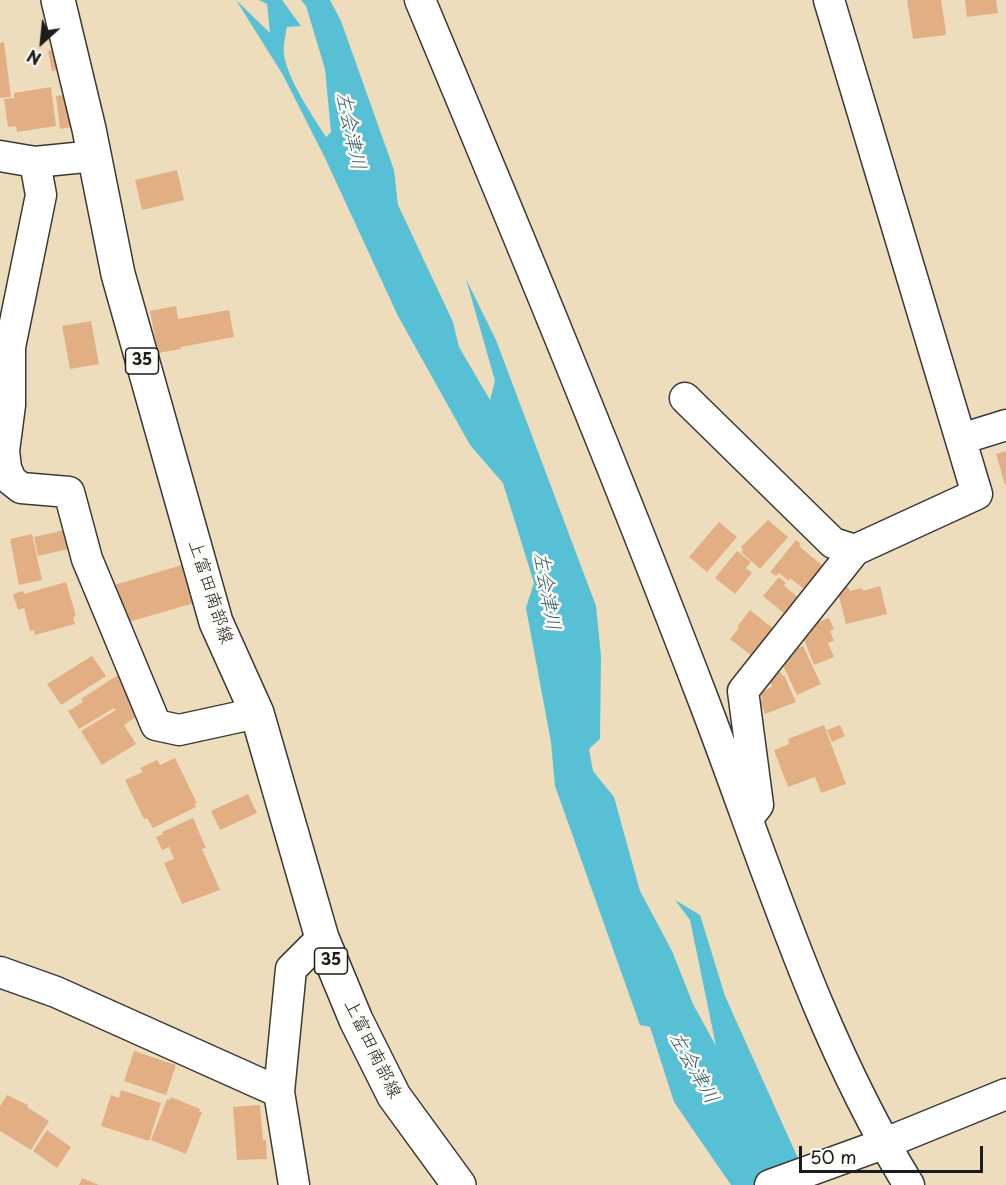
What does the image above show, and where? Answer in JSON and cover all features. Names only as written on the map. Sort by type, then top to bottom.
[{"type":"main road","name":"上富田南部線","points":[[58,0],[95,156],[118,274],[216,622],[257,713],[322,938],[356,1020],[394,1096],[459,1185]]},
{"type":"street","points":[[420,0],[602,440],[705,702],[812,993],[875,1146],[909,1185]]},
{"type":"street","points":[[748,819],[758,806],[743,692],[855,550],[977,494],[830,0]]},
{"type":"street","points":[[0,156],[35,162],[95,156]]},
{"type":"street","points":[[35,162],[41,195],[10,347],[10,405],[4,451],[6,468],[11,480],[21,488],[69,492],[87,559],[156,725],[179,730],[257,713]]},
{"type":"street","points":[[685,398],[833,543],[855,550]]},
{"type":"street","points":[[961,439],[1006,425]]},
{"type":"street","points":[[294,1185],[279,1092],[291,969],[322,938]]},
{"type":"street","points":[[0,972],[56,992],[279,1092]]},
{"type":"street","points":[[770,1185],[1006,1094]]},
{"type":"water","name":"左会津川","points":[[236,0],[270,33],[267,4],[259,0],[282,0],[301,26],[287,27],[284,56],[297,90],[326,137],[331,132],[325,69],[306,6],[301,0],[330,0],[341,21],[394,170],[398,205],[453,322],[459,347],[490,400],[495,381],[466,279],[496,340],[596,606],[601,656],[600,739],[589,749],[593,771],[614,797],[640,891],[672,951],[693,1004],[716,1046],[690,920],[675,900],[700,915],[725,996],[810,1185],[731,1185],[674,1102],[650,1027],[640,1025],[555,786],[551,742],[526,608],[534,583],[503,483],[470,445],[398,316],[325,158],[283,75]]},
{"type":"building","points":[[907,0],[941,0],[945,35],[913,39]]},
{"type":"building","points":[[965,0],[996,0],[998,13],[967,17]]},
{"type":"building","points":[[4,42],[11,97],[0,98],[0,43]]},
{"type":"building","points":[[60,48],[65,68],[52,71],[48,51]]},
{"type":"building","points":[[51,87],[56,126],[17,132],[16,126],[8,127],[4,99],[14,98],[14,93]]},
{"type":"building","points":[[72,94],[77,126],[60,129],[56,96]]},
{"type":"building","points":[[177,170],[184,200],[142,210],[135,180]]},
{"type":"building","points":[[176,306],[178,319],[229,310],[234,337],[158,353],[150,311]]},
{"type":"building","points":[[91,321],[99,364],[70,369],[62,326]]},
{"type":"building","points":[[1006,451],[1006,484],[1005,485],[996,454]]},
{"type":"building","points":[[768,520],[788,537],[760,569],[741,552],[743,550],[741,547]]},
{"type":"building","points":[[719,522],[737,537],[707,572],[689,557]]},
{"type":"building","points":[[69,529],[73,548],[38,556],[34,537]]},
{"type":"building","points":[[32,534],[42,580],[19,585],[10,539]]},
{"type":"building","points":[[796,540],[801,544],[799,546],[823,566],[804,589],[790,578],[789,581],[779,573],[776,576],[770,572]]},
{"type":"building","points":[[737,551],[751,562],[746,568],[752,573],[735,594],[715,578]]},
{"type":"building","points":[[182,565],[194,603],[122,624],[111,586]]},
{"type":"building","points":[[779,577],[786,583],[784,586],[798,597],[785,614],[763,596]]},
{"type":"building","points":[[66,582],[76,616],[73,617],[75,624],[35,635],[34,630],[30,631],[24,608],[18,610],[13,594],[23,591],[24,594]]},
{"type":"building","points":[[880,586],[887,614],[846,624],[837,589],[848,587],[850,591],[862,588],[863,591]]},
{"type":"building","points":[[750,610],[775,630],[753,657],[730,639]]},
{"type":"building","points":[[829,618],[834,629],[830,631],[834,641],[828,643],[834,657],[814,665],[803,637],[811,634],[808,628],[810,625]]},
{"type":"building","points":[[803,646],[821,684],[797,695],[779,657]]},
{"type":"building","points":[[92,656],[106,676],[61,705],[47,684]]},
{"type":"building","points":[[124,671],[145,711],[124,725],[136,744],[102,765],[81,731],[116,710],[114,708],[79,729],[68,711],[83,702],[81,699]]},
{"type":"building","points":[[781,672],[796,702],[765,714],[759,700],[762,699],[760,692],[772,687],[768,677]]},
{"type":"building","points":[[824,725],[846,784],[821,793],[815,777],[788,787],[774,750],[789,744],[788,739]]},
{"type":"building","points":[[840,725],[845,736],[832,742],[827,730]]},
{"type":"building","points":[[175,758],[197,803],[194,804],[196,807],[153,828],[147,818],[144,819],[125,780],[143,772],[140,768],[157,760],[160,765]]},
{"type":"building","points":[[248,794],[257,813],[220,830],[211,811]]},
{"type":"building","points":[[193,818],[206,848],[202,849],[220,890],[182,904],[164,863],[174,859],[169,847],[162,850],[156,837]]},
{"type":"building","points":[[134,1051],[176,1065],[166,1095],[124,1081]]},
{"type":"building","points":[[121,1090],[161,1103],[149,1141],[101,1126],[111,1095],[119,1098]]},
{"type":"building","points":[[7,1095],[28,1105],[27,1107],[49,1121],[31,1150],[0,1131],[0,1106]]},
{"type":"building","points":[[171,1097],[200,1109],[199,1112],[202,1112],[186,1154],[151,1140],[167,1099],[170,1100]]},
{"type":"building","points":[[260,1105],[267,1159],[237,1160],[233,1107]]},
{"type":"building","points":[[47,1130],[71,1147],[57,1168],[33,1151]]},
{"type":"building","points":[[82,1178],[99,1185],[79,1185]]}]
